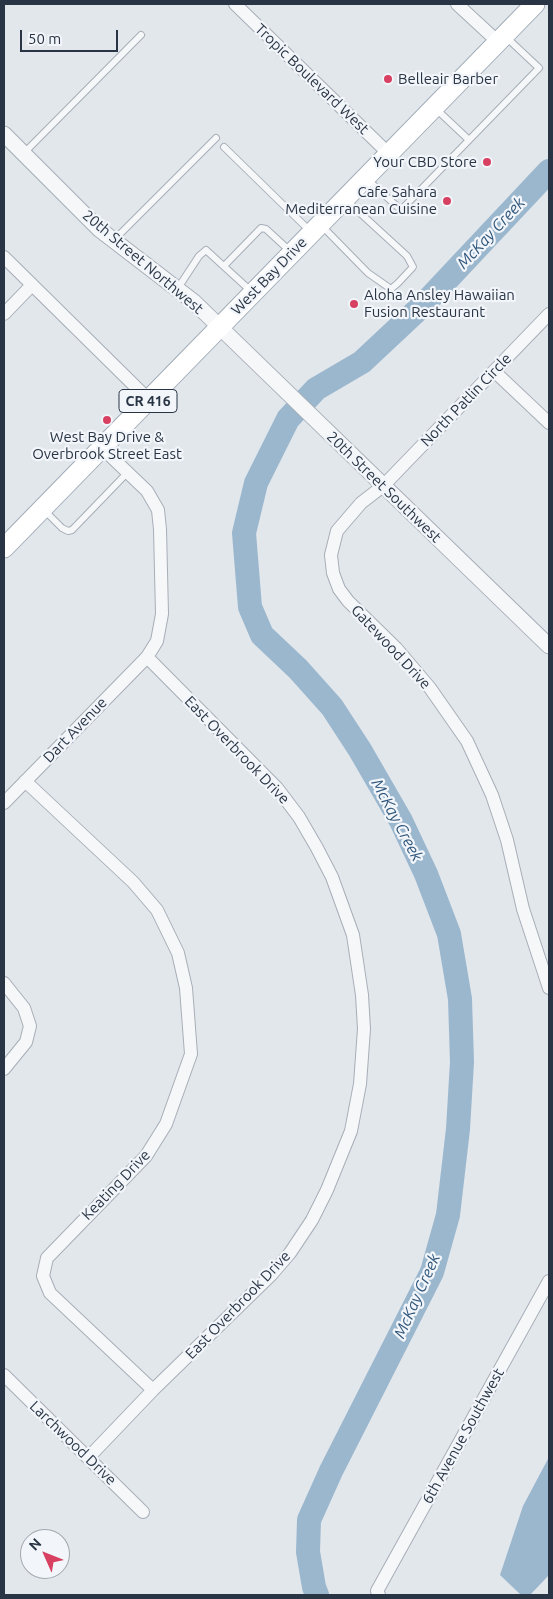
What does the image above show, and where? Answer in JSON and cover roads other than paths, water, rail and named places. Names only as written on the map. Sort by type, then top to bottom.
[{"type":"main road","name":"West Bay Drive","points":[[4,548],[535,4]]},
{"type":"street","name":"Tropic Boulevard West","points":[[235,4],[389,154]]},
{"type":"street","points":[[465,6],[501,38]]},
{"type":"street","name":"20th Street Northwest","points":[[4,134],[99,229],[177,290],[219,327]]},
{"type":"street","points":[[4,257],[149,400]]},
{"type":"street","points":[[4,314],[32,285]]},
{"type":"street","name":"North Patlin Circle","points":[[382,486],[549,314]]},
{"type":"street","name":"20th Street Southwest","points":[[219,327],[549,646]]},
{"type":"street","points":[[494,370],[549,423]]},
{"type":"street","points":[[102,448],[147,491],[158,510],[162,614],[158,641],[147,657]]},
{"type":"street","name":"Gatewood Drive","points":[[382,486],[361,503],[337,531],[331,555],[333,572],[339,589],[348,601],[396,648],[430,688],[467,741],[492,795],[508,840],[523,909],[549,988]]},
{"type":"street","name":"Dart Avenue","points":[[4,803],[147,657]]},
{"type":"street","name":"East Overbrook Drive","points":[[88,1458],[153,1390],[271,1276],[290,1253],[312,1220],[328,1190],[351,1131],[360,1084],[364,1029],[362,995],[353,935],[332,878],[318,848],[299,817],[277,788],[147,657]]},
{"type":"street","name":"Keating Drive","points":[[25,780],[133,882],[156,910],[178,953],[186,988],[191,1054],[166,1124],[146,1156],[47,1258],[43,1276],[50,1293],[153,1390]]},
{"type":"street","points":[[4,983],[24,1008],[30,1026],[26,1042],[4,1069]]},
{"type":"street","name":"6th Avenue Southwest","points":[[378,1593],[549,1281]]},
{"type":"street","name":"Larchwood Drive","points":[[4,1375],[143,1512]]},
{"type":"lane","points":[[24,154],[141,35]]},
{"type":"lane","points":[[366,178],[401,210],[539,68],[501,38]]},
{"type":"lane","points":[[434,107],[469,140]]},
{"type":"lane","points":[[114,240],[216,138]]},
{"type":"lane","points":[[224,147],[368,274],[390,289],[413,266],[407,256],[345,199]]},
{"type":"lane","points":[[225,265],[261,228],[266,230],[292,253]]},
{"type":"lane","points":[[177,290],[202,252],[209,251],[253,293]]},
{"type":"lane","points":[[42,508],[62,528],[68,531],[72,530],[128,472]]},
{"type":"water","points":[[549,1457],[549,1575],[530,1595],[521,1595],[500,1575],[523,1506]]},
{"type":"waterway","name":"McKay Creek","points":[[317,1595],[308,1552],[309,1520],[331,1471],[432,1272],[448,1215],[458,1129],[462,1062],[460,999],[449,934],[426,874],[401,821],[360,750],[332,707],[298,669],[262,635],[250,607],[244,533],[256,483],[288,419],[316,389],[362,362],[425,303],[549,171]]},
{"type":"place","name":"Belleair Barber","points":[[388,79]]},
{"type":"place","name":"Your CBD Store","points":[[487,162]]},
{"type":"place","name":"Cafe Sahara Mediterranean Cuisine","points":[[447,201]]},
{"type":"place","name":"Aloha Ansley Hawaiian Fusion Restaurant","points":[[354,304]]},
{"type":"place","name":"West Bay Drive & Overbrook Street East","points":[[107,420]]}]
